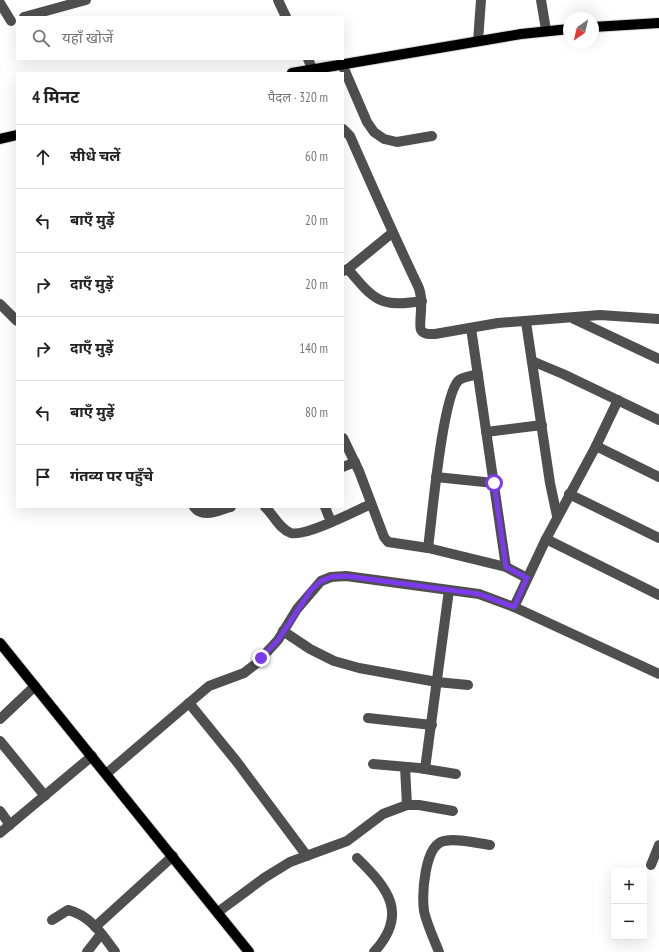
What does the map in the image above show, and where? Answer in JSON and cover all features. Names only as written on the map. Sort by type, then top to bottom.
[{"type":"main road","points":[[599,28],[659,23]]},
{"type":"main road","points":[[296,72],[312,68],[546,30],[563,29]]},
{"type":"main road","points":[[0,139],[16,135]]},
{"type":"main road","points":[[1,647],[36,686],[249,952]]},
{"type":"street","points":[[27,16],[69,2],[86,0]]},
{"type":"street","points":[[278,0],[286,16]]},
{"type":"street","points":[[478,41],[481,0]]},
{"type":"street","points":[[541,0],[546,30]]},
{"type":"street","points":[[0,4],[14,20],[0,24]]},
{"type":"street","points":[[308,60],[312,68]]},
{"type":"street","points":[[342,64],[367,122],[374,132],[384,139],[397,142],[432,136]]},
{"type":"street","points":[[344,130],[350,136],[392,233],[420,291],[422,301],[420,329],[425,333],[435,334],[498,323],[574,319],[600,315],[659,319]]},
{"type":"street","points":[[392,233],[345,270],[376,298],[388,303],[400,304],[422,301]]},
{"type":"street","points":[[0,304],[16,320]]},
{"type":"street","points":[[574,319],[659,359]]},
{"type":"street","points":[[526,322],[557,516]]},
{"type":"street","points":[[471,328],[506,567]]},
{"type":"street","points":[[532,361],[659,420]]},
{"type":"street","points":[[428,548],[436,477],[452,392],[461,379],[478,374]]},
{"type":"street","points":[[514,607],[568,494],[596,446],[618,400]]},
{"type":"street","points":[[486,432],[542,425]]},
{"type":"street","points":[[344,440],[355,462],[384,537],[388,542],[428,548],[506,567],[527,578]]},
{"type":"street","points":[[596,446],[659,477]]},
{"type":"street","points":[[344,467],[355,462]]},
{"type":"street","points":[[436,477],[494,483]]},
{"type":"street","points":[[568,494],[659,538]]},
{"type":"street","points":[[267,508],[279,524],[291,533],[310,531],[371,504]]},
{"type":"street","points":[[195,508],[207,514],[228,508]]},
{"type":"street","points":[[325,508],[331,522]]},
{"type":"street","points":[[546,539],[659,595]]},
{"type":"street","points":[[106,774],[189,703],[215,683],[244,673],[261,658],[283,631],[311,590],[321,581],[331,577],[346,576],[479,594],[514,607],[659,674]]},
{"type":"street","points":[[425,769],[432,726],[449,590]]},
{"type":"street","points":[[283,631],[334,661],[359,668],[437,682],[468,685]]},
{"type":"street","points":[[0,719],[36,686]]},
{"type":"street","points":[[189,703],[237,762],[307,856]]},
{"type":"street","points":[[368,718],[432,726]]},
{"type":"street","points":[[0,741],[44,796]]},
{"type":"street","points":[[0,833],[92,756]]},
{"type":"street","points":[[373,764],[425,769],[456,774]]},
{"type":"street","points":[[405,767],[407,805]]},
{"type":"street","points":[[218,912],[264,878],[290,862],[347,841],[383,814],[407,805],[420,805],[452,811]]},
{"type":"street","points":[[0,811],[10,825]]},
{"type":"street","points":[[439,952],[426,917],[424,905],[426,872],[432,850],[444,841],[458,840],[490,845]]},
{"type":"street","points":[[651,865],[659,845]]},
{"type":"street","points":[[87,952],[98,930],[173,856]]},
{"type":"street","points":[[357,858],[384,887],[392,904],[393,917],[379,946],[374,952]]},
{"type":"street","points":[[52,920],[68,910],[79,914],[98,930],[115,952]]},
{"type":"route","points":[[261,658],[278,640],[297,609],[311,590],[321,581],[331,577],[346,576],[479,594],[514,607],[527,578],[506,567],[494,483]]}]
